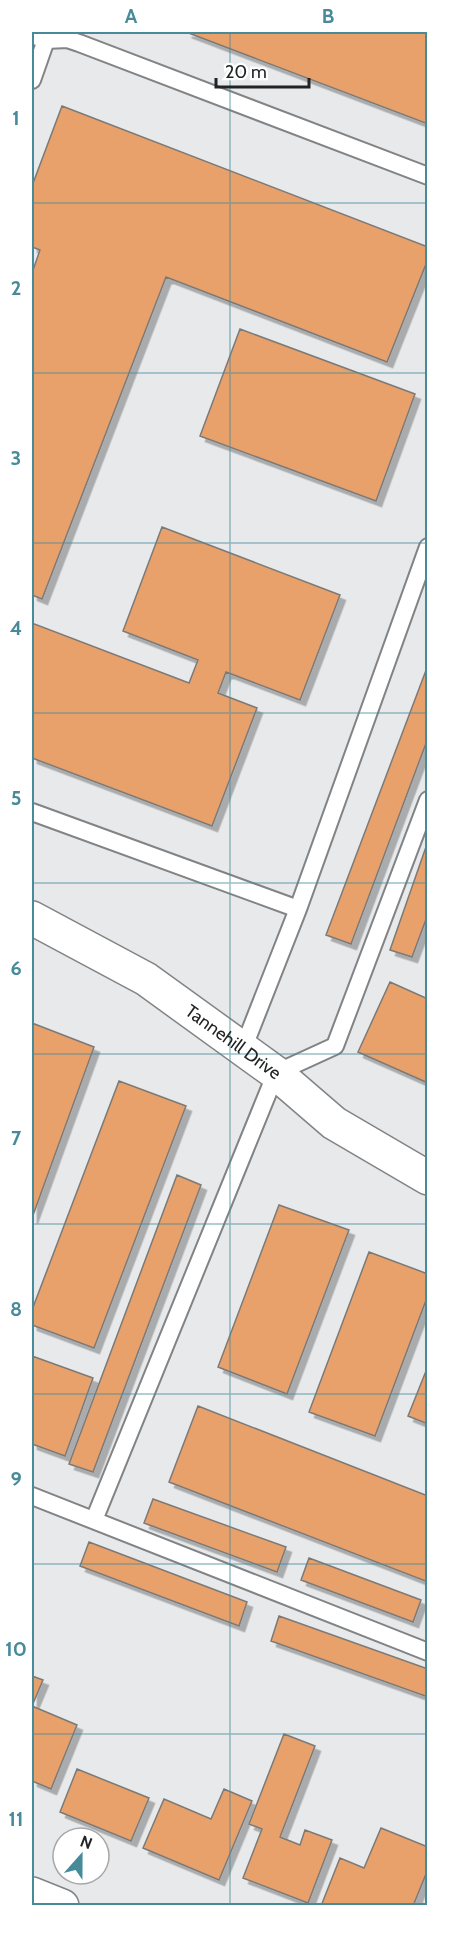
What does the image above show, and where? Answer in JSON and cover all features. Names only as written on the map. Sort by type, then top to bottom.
[{"type":"street","name":"Tannehill Drive","points":[[32,918],[146,979],[276,1073],[334,1123],[428,1178]]},
{"type":"street","points":[[32,1894],[62,1905]]},
{"type":"lane","points":[[32,80],[39,37],[67,39],[428,176]]},
{"type":"lane","points":[[243,1049],[298,909],[428,547]]},
{"type":"lane","points":[[94,1520],[276,1073],[335,1046],[428,800]]},
{"type":"lane","points":[[32,812],[298,909]]},
{"type":"lane","points":[[32,1496],[428,1652]]},
{"type":"building","points":[[186,32],[428,32],[428,124]]},
{"type":"building","points":[[62,106],[428,247],[428,259],[387,362],[166,277],[42,599],[32,595],[32,273],[40,250],[32,247],[32,186]]},
{"type":"building","points":[[240,329],[415,394],[376,501],[200,436]]},
{"type":"building","points":[[162,527],[340,595],[300,700],[226,672],[218,693],[257,708],[212,826],[32,758],[32,623],[189,683],[198,660],[123,631]]},
{"type":"building","points":[[428,665],[428,738],[351,944],[326,935]]},
{"type":"building","points":[[427,844],[428,914],[412,957],[390,950]]},
{"type":"building","points":[[390,982],[428,999],[428,1083],[358,1052]]},
{"type":"building","points":[[32,1023],[94,1047],[32,1218]]},
{"type":"building","points":[[119,1081],[186,1106],[94,1348],[32,1325],[32,1310]]},
{"type":"building","points":[[177,1175],[201,1185],[93,1472],[69,1464]]},
{"type":"building","points":[[279,1205],[349,1230],[287,1394],[218,1367]]},
{"type":"building","points":[[369,1252],[428,1274],[428,1295],[375,1436],[309,1412]]},
{"type":"building","points":[[32,1356],[93,1378],[65,1456],[32,1444]]},
{"type":"building","points":[[428,1366],[428,1424],[408,1416]]},
{"type":"building","points":[[198,1406],[428,1496],[428,1582],[169,1482]]},
{"type":"building","points":[[153,1499],[286,1547],[277,1572],[144,1523]]},
{"type":"building","points":[[89,1542],[247,1602],[239,1626],[80,1566]]},
{"type":"building","points":[[309,1558],[421,1600],[413,1622],[301,1580]]},
{"type":"building","points":[[279,1616],[428,1669],[428,1697],[271,1641]]},
{"type":"building","points":[[32,1676],[43,1680],[32,1706]]},
{"type":"building","points":[[32,1706],[77,1725],[51,1789],[32,1781]]},
{"type":"building","points":[[284,1734],[315,1746],[280,1837],[300,1845],[305,1830],[332,1840],[308,1903],[243,1878],[262,1829],[249,1824]]},
{"type":"building","points":[[77,1769],[149,1798],[131,1841],[111,1833],[111,1826],[94,1826],[60,1812]]},
{"type":"building","points":[[224,1789],[252,1801],[219,1880],[143,1848],[164,1799],[211,1819]]},
{"type":"building","points":[[381,1828],[428,1847],[428,1869],[413,1906],[321,1906],[340,1858],[364,1868]]}]
